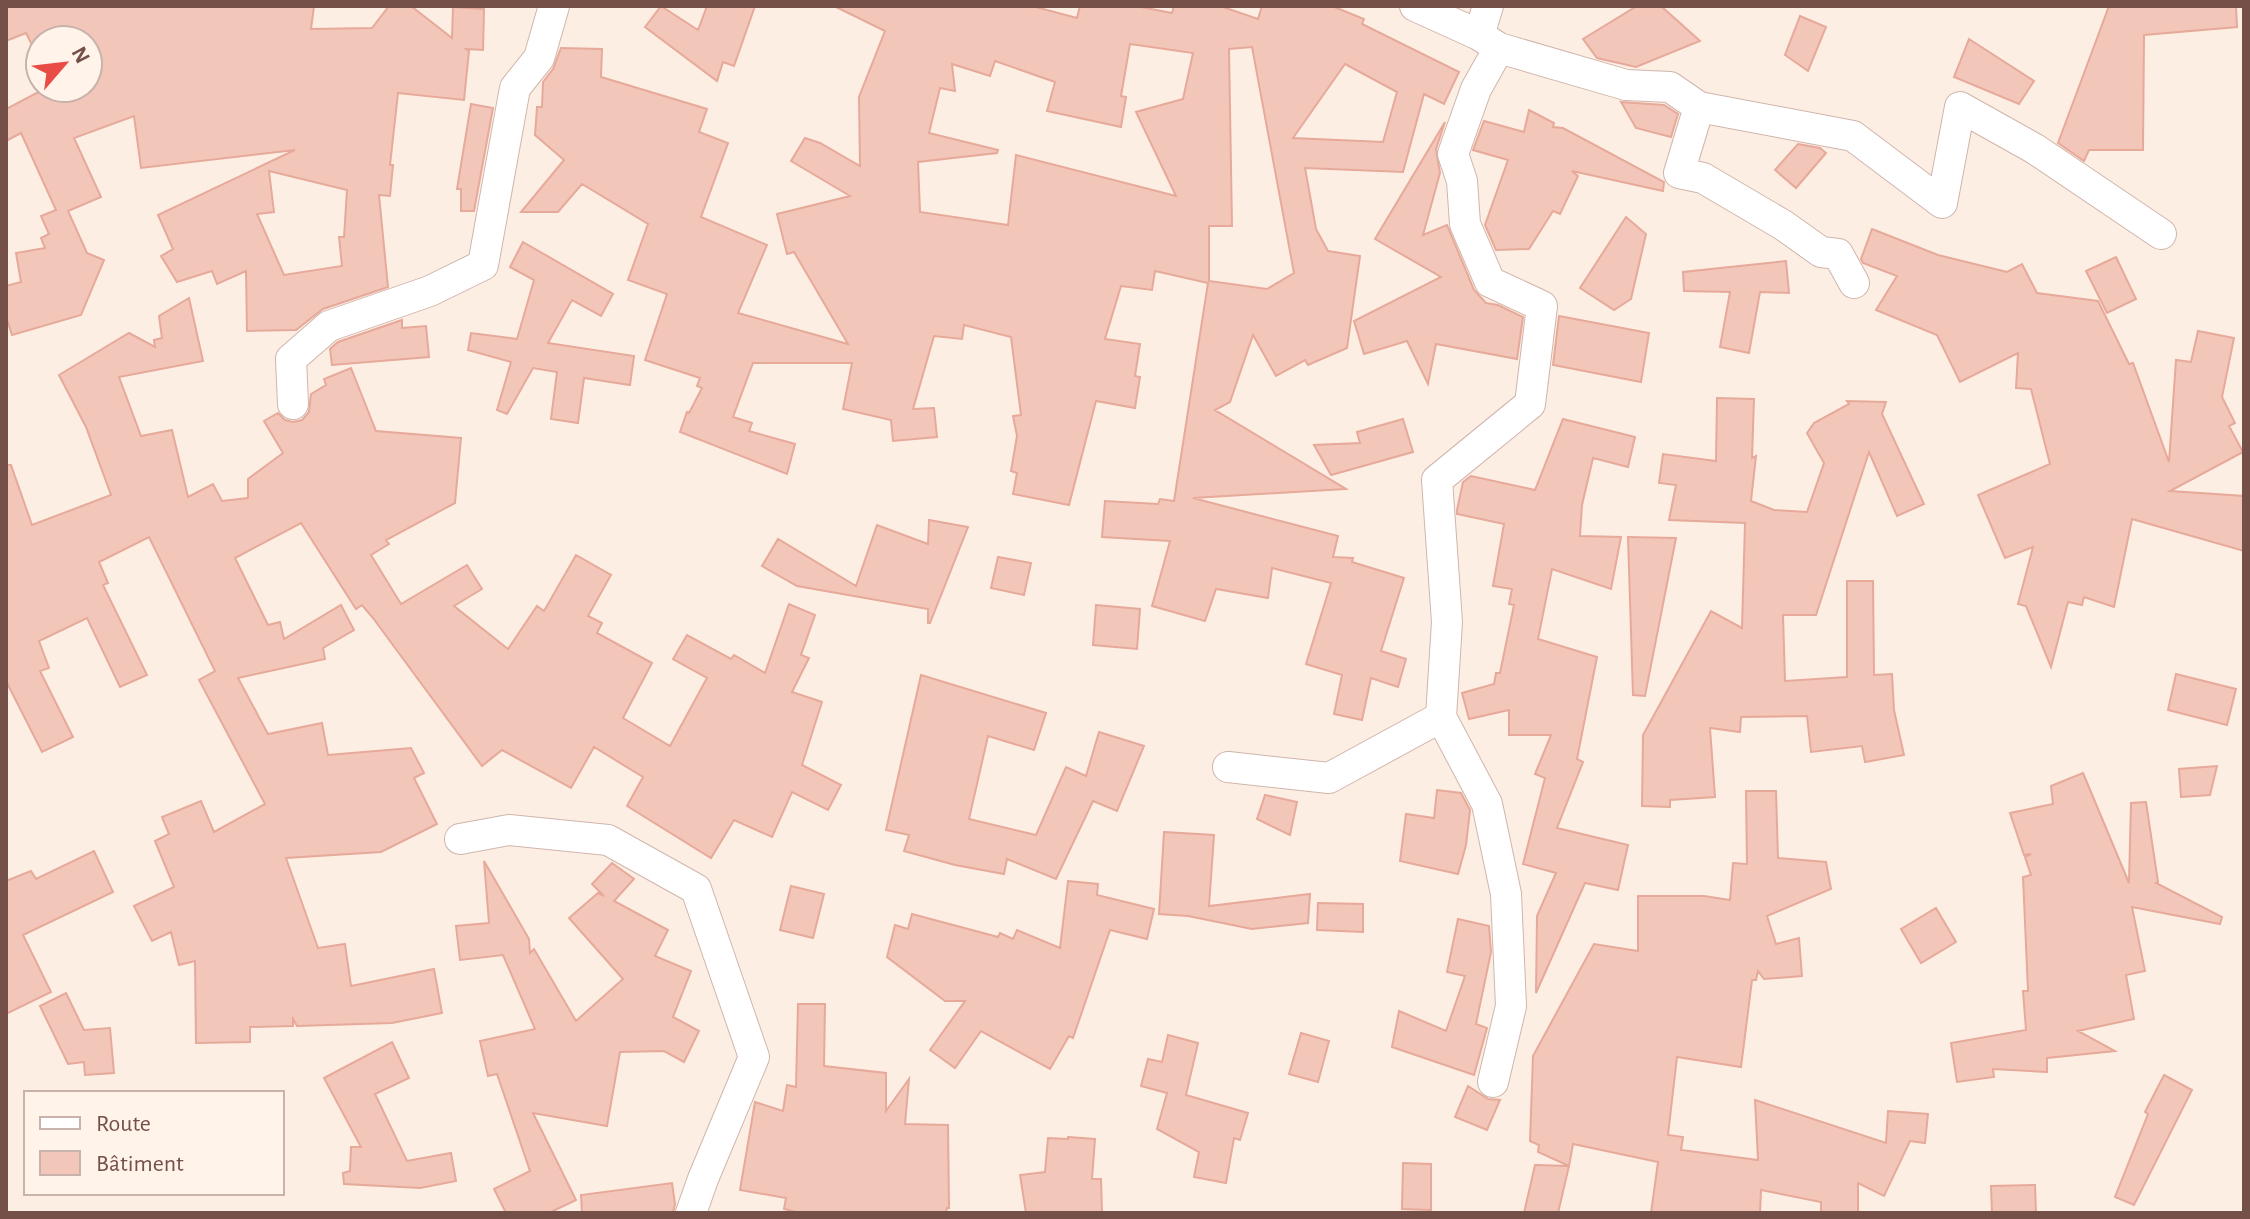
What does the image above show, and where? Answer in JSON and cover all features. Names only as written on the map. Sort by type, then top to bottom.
[{"type":"street","points":[[293,404],[291,359],[329,326],[430,291],[483,265],[515,88],[539,58],[554,6]]},
{"type":"street","points":[[1415,6],[1489,42],[1626,85],[1670,87],[1699,107],[1853,136],[1942,203],[1960,107],[2035,149],[2161,234]]},
{"type":"street","points":[[1488,6],[1489,42],[1453,154],[1462,181],[1465,224],[1490,282],[1542,306],[1530,404],[1437,480],[1447,622],[1441,717],[1487,804],[1506,894],[1511,1006],[1493,1082]]},
{"type":"street","points":[[1699,107],[1679,173],[1703,178],[1783,225],[1821,252],[1838,254],[1854,283]]},
{"type":"street","points":[[1228,767],[1329,778],[1441,717]]},
{"type":"street","points":[[460,839],[509,830],[608,840],[696,889],[754,1057],[691,1213]]},
{"type":"building","points":[[6,6],[314,6],[311,29],[372,28],[389,6],[411,6],[452,38],[453,7],[484,9],[483,50],[466,49],[469,51],[464,100],[398,93],[390,165],[393,165],[390,196],[379,195],[388,287],[323,309],[296,330],[247,331],[246,271],[217,284],[212,271],[177,282],[161,256],[173,249],[158,215],[295,150],[141,168],[134,116],[74,138],[101,197],[68,211],[87,253],[104,260],[81,315],[12,335],[6,316],[6,286],[21,282],[16,253],[45,248],[41,238],[49,234],[41,216],[56,210],[21,133],[6,141],[6,109],[24,100],[24,104],[104,104],[104,24],[24,24],[24,34],[6,41]],"holes":[[[269,171],[347,190],[344,237],[339,237],[342,266],[284,275],[257,214],[274,212]]]},
{"type":"building","points":[[661,6],[698,30],[707,6],[755,6],[734,66],[723,62],[717,81],[645,27]]},
{"type":"building","points":[[834,6],[1032,6],[1077,18],[1080,6],[1136,6],[1172,13],[1174,6],[1220,6],[1258,19],[1262,6],[1332,6],[1364,19],[1362,24],[1459,72],[1444,104],[1424,94],[1403,172],[1305,168],[1316,229],[1328,251],[1360,256],[1347,348],[1308,365],[1305,360],[1276,376],[1253,335],[1230,402],[1215,410],[1346,489],[1193,498],[1338,536],[1333,557],[1353,558],[1352,562],[1404,578],[1381,651],[1406,659],[1398,687],[1371,678],[1362,720],[1334,714],[1342,675],[1306,664],[1331,583],[1272,568],[1268,598],[1216,589],[1205,621],[1152,606],[1170,541],[1102,537],[1105,501],[1158,504],[1160,499],[1174,501],[1208,283],[1155,271],[1152,290],[1121,286],[1105,339],[1140,344],[1135,376],[1140,377],[1135,408],[1096,401],[1069,505],[1013,494],[1017,473],[1011,471],[1017,436],[1013,416],[1021,415],[1011,337],[964,325],[962,339],[934,336],[913,409],[934,408],[937,437],[893,441],[891,420],[843,409],[852,363],[753,363],[733,417],[752,423],[749,431],[795,444],[787,474],[680,432],[687,412],[702,388],[697,386],[700,378],[645,360],[667,294],[628,280],[648,224],[582,184],[558,212],[521,212],[564,160],[535,135],[537,107],[542,107],[543,82],[553,69],[561,48],[602,49],[601,77],[707,109],[699,132],[728,143],[701,217],[767,245],[738,313],[848,344],[794,252],[787,254],[777,214],[850,196],[791,161],[805,138],[860,166],[859,97],[885,31]],"holes":[[[1130,44],[1193,53],[1183,99],[1136,112],[1176,196],[1016,155],[1008,225],[920,212],[918,162],[997,153],[998,150],[929,133],[940,88],[955,91],[952,64],[990,76],[995,61],[1055,82],[1047,111],[1121,127],[1126,97],[1121,96]],[[1252,47],[1294,273],[1267,289],[1209,281],[1209,226],[1232,226],[1229,49]],[[1345,64],[1397,92],[1383,142],[1293,138]]]},
{"type":"building","points":[[1637,6],[1661,6],[1700,41],[1636,67],[1597,58],[1583,39]]},
{"type":"building","points":[[2109,6],[2236,6],[2237,27],[2144,35],[2143,150],[2089,150],[2084,161],[2058,143]]},
{"type":"building","points":[[1800,16],[1826,27],[1808,71],[1785,55]]},
{"type":"building","points":[[1969,39],[2034,81],[2019,104],[1954,77]]},
{"type":"building","points":[[1621,102],[1664,105],[1678,114],[1671,137],[1636,128]]},
{"type":"building","points":[[471,104],[493,108],[474,211],[461,211],[461,189],[457,189]]},
{"type":"building","points":[[1529,110],[1554,123],[1553,127],[1563,128],[1664,182],[1663,191],[1572,171],[1578,176],[1560,214],[1553,211],[1529,249],[1496,250],[1485,225],[1508,160],[1473,150],[1484,121],[1524,132]]},
{"type":"building","points":[[1445,122],[1436,149],[1440,173],[1423,235],[1447,225],[1474,290],[1486,303],[1523,317],[1517,359],[1436,344],[1428,384],[1407,341],[1364,354],[1354,321],[1441,277],[1375,239]]},
{"type":"building","points":[[1798,144],[1820,148],[1826,153],[1796,188],[1775,170]]},
{"type":"building","points":[[1626,217],[1646,234],[1631,299],[1614,310],[1580,288]]},
{"type":"building","points":[[1872,229],[1938,255],[2007,272],[2022,264],[2037,293],[2098,301],[2129,364],[2133,363],[2169,462],[2176,360],[2191,362],[2198,331],[2234,338],[2222,397],[2235,423],[2229,426],[2243,452],[2170,491],[2244,496],[2244,551],[2132,519],[2114,607],[2084,597],[2082,605],[2068,602],[2051,667],[2026,606],[2018,604],[2033,547],[2005,558],[1978,495],[2050,464],[2031,389],[2016,388],[2018,353],[1960,382],[1937,335],[1876,310],[1897,276],[1863,263],[1861,259]]},
{"type":"building","points":[[523,242],[613,294],[601,316],[572,300],[548,343],[634,356],[630,385],[584,378],[578,423],[551,419],[557,372],[533,368],[507,414],[497,410],[511,362],[468,350],[471,333],[517,339],[534,280],[510,267]]},
{"type":"building","points":[[2116,257],[2136,299],[2107,313],[2086,271]]},
{"type":"building","points":[[1786,261],[1789,293],[1760,292],[1749,353],[1720,347],[1730,292],[1684,291],[1683,272]]},
{"type":"building","points":[[189,298],[203,361],[119,377],[141,436],[172,430],[188,497],[213,484],[222,501],[248,498],[248,479],[283,453],[264,421],[278,413],[285,420],[302,420],[309,412],[311,394],[326,385],[324,379],[351,368],[376,431],[461,438],[455,503],[386,540],[389,544],[371,555],[401,604],[467,565],[482,589],[454,606],[508,649],[537,606],[544,611],[576,555],[611,575],[588,616],[602,623],[597,633],[652,663],[623,718],[670,746],[707,678],[673,659],[687,635],[731,659],[734,655],[765,673],[789,604],[815,615],[801,655],[809,658],[792,692],[822,702],[802,765],[841,785],[828,810],[792,792],[772,837],[734,820],[711,858],[627,806],[643,777],[594,747],[571,788],[502,750],[482,766],[373,618],[362,605],[356,609],[301,523],[235,558],[268,625],[280,622],[284,639],[341,605],[354,630],[323,648],[325,659],[238,678],[268,734],[322,723],[328,755],[411,748],[424,773],[414,778],[437,824],[381,852],[286,858],[318,948],[345,944],[351,986],[434,969],[442,1013],[392,1023],[297,1026],[293,1019],[293,1026],[250,1027],[250,1042],[196,1043],[195,961],[179,965],[171,932],[152,941],[134,906],[174,887],[155,841],[169,834],[162,817],[201,801],[214,832],[265,804],[199,680],[215,671],[149,537],[99,562],[108,583],[103,585],[147,675],[120,687],[87,618],[39,641],[49,668],[40,671],[73,737],[42,752],[6,681],[6,465],[11,465],[32,525],[111,495],[86,427],[59,375],[129,333],[155,347],[154,340],[162,338],[159,316]]},
{"type":"building","points":[[1559,316],[1649,333],[1641,382],[1553,365]]},
{"type":"building","points":[[402,320],[402,328],[426,326],[429,357],[332,365],[330,349],[338,342]]},
{"type":"building","points":[[1717,398],[1754,399],[1752,458],[1756,456],[1751,501],[1774,510],[1807,512],[1824,463],[1807,433],[1814,423],[1849,404],[1847,401],[1886,402],[1882,414],[1924,504],[1897,516],[1869,452],[1816,615],[1783,615],[1785,681],[1847,677],[1847,581],[1873,581],[1874,675],[1892,674],[1894,710],[1904,755],[1865,762],[1862,746],[1811,752],[1807,716],[1741,717],[1740,732],[1710,728],[1715,797],[1670,800],[1670,807],[1642,806],[1643,735],[1711,611],[1742,628],[1745,523],[1669,520],[1676,485],[1659,483],[1663,454],[1716,461]]},
{"type":"building","points":[[1403,419],[1413,452],[1331,475],[1314,445],[1360,443],[1357,432]]},
{"type":"building","points":[[1563,419],[1635,437],[1628,467],[1593,458],[1582,505],[1580,536],[1621,537],[1611,589],[1552,569],[1538,639],[1597,657],[1577,759],[1583,762],[1557,828],[1628,845],[1618,890],[1585,883],[1536,993],[1537,916],[1556,873],[1523,864],[1545,778],[1535,774],[1551,735],[1509,735],[1509,710],[1469,719],[1462,693],[1494,684],[1496,673],[1500,673],[1514,605],[1509,604],[1512,589],[1493,586],[1504,524],[1457,514],[1457,510],[1463,482],[1471,476],[1535,490]]},
{"type":"building","points":[[929,520],[968,527],[930,623],[928,609],[797,586],[762,566],[778,539],[856,586],[877,525],[928,544]]},
{"type":"building","points":[[1628,537],[1676,538],[1645,696],[1633,695]]},
{"type":"building","points":[[998,557],[1031,563],[1024,595],[991,588]]},
{"type":"building","points":[[1096,605],[1140,609],[1137,649],[1093,645]]},
{"type":"building","points":[[2176,674],[2236,689],[2227,725],[2168,710]]},
{"type":"building","points":[[921,675],[1046,713],[1034,750],[988,736],[969,819],[1036,835],[1066,767],[1086,776],[1099,732],[1144,746],[1117,811],[1093,801],[1056,879],[1007,859],[1004,874],[904,851],[909,835],[886,830]]},
{"type":"building","points":[[2217,766],[2210,795],[2181,797],[2179,769]]},
{"type":"building","points":[[2083,773],[2129,883],[2131,803],[2146,802],[2156,883],[2222,917],[2220,924],[2132,907],[2145,971],[2126,975],[2134,1019],[2078,1031],[2115,1051],[2047,1058],[2047,1072],[1993,1069],[1994,1077],[1957,1082],[1951,1043],[2026,1030],[2023,991],[2028,991],[2023,877],[2031,875],[2025,857],[2031,854],[2024,855],[2010,813],[2053,804],[2051,786]]},
{"type":"building","points":[[1437,790],[1461,793],[1470,810],[1466,845],[1458,874],[1400,861],[1406,814],[1434,818]]},
{"type":"building","points":[[1746,791],[1776,791],[1778,858],[1826,862],[1831,889],[1767,916],[1776,944],[1799,938],[1802,976],[1764,979],[1758,971],[1756,980],[1752,980],[1741,1067],[1677,1057],[1668,1135],[1683,1137],[1681,1150],[1758,1160],[1755,1100],[1886,1143],[1888,1111],[1928,1114],[1925,1143],[1910,1141],[1884,1196],[1858,1183],[1858,1213],[1821,1213],[1821,1202],[1761,1190],[1760,1213],[1651,1213],[1658,1162],[1573,1144],[1569,1166],[1538,1152],[1539,1145],[1530,1141],[1533,1056],[1594,944],[1638,951],[1638,896],[1704,896],[1730,900],[1733,863],[1747,864]]},
{"type":"building","points":[[1265,795],[1297,802],[1290,835],[1257,819]]},
{"type":"building","points":[[1164,832],[1214,835],[1209,906],[1310,894],[1308,923],[1252,929],[1188,916],[1159,914]]},
{"type":"building","points":[[94,851],[113,892],[23,935],[51,992],[6,1014],[6,881],[31,871],[36,879]]},
{"type":"building","points":[[484,861],[529,939],[530,953],[534,949],[576,1021],[623,979],[569,918],[598,893],[604,896],[592,884],[612,863],[634,879],[614,901],[668,930],[655,956],[691,971],[673,1017],[699,1031],[684,1062],[664,1051],[620,1052],[607,1126],[533,1113],[576,1200],[549,1213],[506,1213],[494,1189],[530,1171],[497,1074],[488,1076],[480,1041],[535,1029],[503,955],[460,960],[456,926],[489,923]]},
{"type":"building","points":[[1068,881],[1098,884],[1097,895],[1154,909],[1147,939],[1110,930],[1073,1038],[1069,1036],[1050,1069],[981,1031],[955,1068],[930,1050],[965,1001],[945,1001],[887,957],[895,925],[908,929],[912,914],[998,937],[1000,933],[1013,939],[1017,930],[1060,948]]},
{"type":"building","points":[[791,886],[824,894],[813,938],[780,930]]},
{"type":"building","points":[[1318,903],[1363,904],[1363,932],[1317,930]]},
{"type":"building","points":[[1936,908],[1956,942],[1921,963],[1901,929]]},
{"type":"building","points":[[1458,919],[1489,926],[1491,952],[1476,1024],[1487,1028],[1474,1075],[1392,1047],[1399,1011],[1446,1031],[1465,976],[1447,972]]},
{"type":"building","points":[[66,993],[84,1030],[110,1028],[114,1073],[85,1075],[84,1062],[68,1064],[40,1006]]},
{"type":"building","points":[[798,1004],[825,1004],[824,1066],[886,1073],[886,1111],[909,1079],[905,1124],[948,1125],[949,1208],[946,1213],[800,1213],[784,1209],[786,1198],[740,1190],[755,1102],[783,1111],[787,1085],[796,1087]]},
{"type":"building","points":[[1301,1033],[1329,1041],[1318,1082],[1289,1074]]},
{"type":"building","points":[[1168,1035],[1198,1043],[1186,1095],[1248,1113],[1240,1140],[1234,1138],[1226,1183],[1194,1177],[1199,1152],[1157,1129],[1167,1093],[1141,1086],[1148,1059],[1162,1062]]},
{"type":"building","points":[[392,1042],[409,1078],[375,1094],[407,1161],[451,1153],[456,1181],[420,1188],[344,1184],[343,1173],[350,1171],[351,1147],[361,1147],[324,1078]]},
{"type":"building","points":[[2164,1075],[2192,1090],[2134,1205],[2115,1197],[2148,1114],[2145,1112]]},
{"type":"building","points":[[1468,1086],[1488,1099],[1500,1100],[1487,1130],[1455,1117]]},
{"type":"building","points":[[1048,1138],[1095,1139],[1092,1179],[1101,1179],[1102,1212],[1026,1213],[1020,1175],[1045,1172]]},
{"type":"building","points":[[1403,1163],[1431,1164],[1431,1210],[1402,1209]]},
{"type":"building","points":[[1535,1165],[1569,1166],[1558,1213],[1524,1213]]},
{"type":"building","points":[[672,1183],[673,1213],[582,1213],[581,1195]]},
{"type":"building","points":[[2035,1185],[2036,1213],[1992,1213],[1991,1186]]}]
